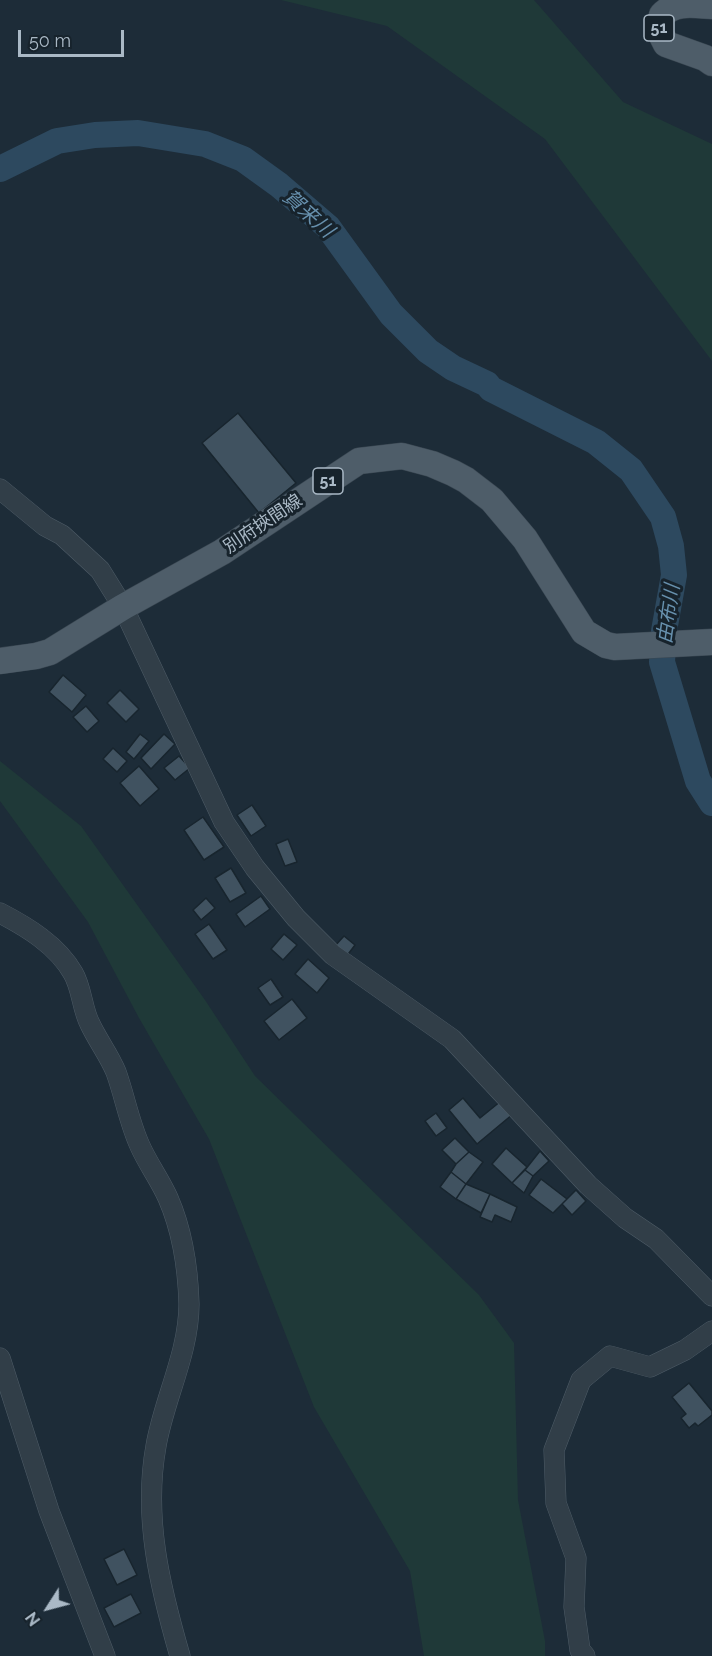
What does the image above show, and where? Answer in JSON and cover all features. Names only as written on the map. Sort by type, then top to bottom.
[{"type":"main road","name":"51","points":[[712,6],[671,4],[659,22],[661,37],[666,44],[705,58],[712,63]]},
{"type":"main road","name":"別府挾間線","points":[[0,661],[50,652],[123,607],[222,552],[359,461],[402,456],[432,464],[453,473],[492,500],[525,539],[584,632],[606,645],[615,647],[712,642]]},
{"type":"street","points":[[0,489],[45,526],[62,535],[100,570],[123,607],[224,822],[255,868],[296,918],[333,955],[452,1039],[588,1185],[625,1218],[656,1239],[712,1296]]},
{"type":"street","points":[[0,913],[28,927],[57,953],[73,973],[88,1023],[116,1072],[127,1113],[141,1147],[169,1199],[187,1269],[189,1307],[177,1370],[156,1445],[151,1523],[164,1600],[180,1656]]},
{"type":"street","points":[[585,1656],[580,1650],[574,1607],[576,1558],[556,1503],[554,1450],[580,1380],[610,1356],[650,1367],[685,1350],[712,1331]]},
{"type":"street","points":[[0,1358],[7,1402],[105,1656]]},
{"type":"green space","points":[[281,0],[534,0],[623,102],[712,144],[712,361],[545,139],[387,26]]},
{"type":"green space","points":[[0,761],[81,826],[205,1000],[255,1076],[479,1295],[514,1343],[518,1500],[545,1641],[545,1656],[424,1656],[410,1571],[314,1407],[209,1139],[139,1018],[88,922],[0,801]]},
{"type":"building","points":[[238,413],[296,483],[259,513],[202,443]]},
{"type":"building","points":[[63,675],[86,695],[72,712],[49,692]]},
{"type":"building","points":[[120,690],[139,709],[126,722],[107,703]]},
{"type":"building","points":[[86,706],[99,721],[87,732],[73,717]]},
{"type":"building","points":[[140,734],[149,741],[134,759],[126,752]]},
{"type":"building","points":[[164,734],[175,744],[151,769],[141,758]]},
{"type":"building","points":[[113,748],[127,761],[117,772],[103,759]]},
{"type":"building","points":[[179,756],[190,768],[175,780],[164,768]]},
{"type":"building","points":[[139,766],[159,789],[140,806],[120,783]]},
{"type":"building","points":[[252,805],[266,826],[251,836],[237,815]]},
{"type":"building","points":[[203,817],[224,847],[204,860],[184,830]]},
{"type":"building","points":[[288,839],[297,862],[285,866],[276,844]]},
{"type":"building","points":[[231,868],[246,893],[230,902],[215,878]]},
{"type":"building","points":[[261,896],[270,909],[245,927],[236,914]]},
{"type":"building","points":[[206,898],[215,908],[201,920],[193,910]]},
{"type":"building","points":[[209,924],[227,950],[213,959],[195,934]]},
{"type":"building","points":[[284,934],[297,945],[283,960],[271,949]]},
{"type":"building","points":[[344,936],[355,945],[346,957],[334,947]]},
{"type":"building","points":[[308,959],[329,978],[317,993],[295,974]]},
{"type":"building","points":[[271,979],[283,997],[270,1005],[258,988]]},
{"type":"building","points":[[292,999],[307,1018],[279,1040],[264,1021]]},
{"type":"building","points":[[463,1098],[480,1118],[501,1101],[513,1114],[477,1144],[449,1110]]},
{"type":"building","points":[[436,1113],[447,1128],[436,1136],[425,1121]]},
{"type":"building","points":[[455,1138],[469,1152],[456,1164],[442,1150]]},
{"type":"building","points":[[506,1148],[527,1167],[512,1183],[492,1164]]},
{"type":"building","points":[[540,1151],[549,1161],[533,1176],[525,1170]]},
{"type":"building","points":[[469,1152],[483,1162],[466,1184],[451,1172]]},
{"type":"building","points":[[525,1170],[533,1176],[524,1193],[512,1183]]},
{"type":"building","points":[[451,1172],[466,1184],[456,1199],[440,1187]]},
{"type":"building","points":[[541,1179],[567,1199],[553,1213],[529,1195]]},
{"type":"building","points":[[466,1184],[490,1194],[481,1213],[456,1199]]},
{"type":"building","points":[[576,1190],[586,1201],[572,1215],[562,1204]]},
{"type":"building","points":[[490,1194],[517,1207],[511,1222],[495,1215],[492,1222],[480,1217]]},
{"type":"building","points":[[689,1383],[712,1411],[712,1415],[698,1426],[695,1423],[689,1428],[681,1418],[686,1414],[672,1397]]},
{"type":"building","points":[[124,1549],[137,1575],[117,1585],[104,1559]]},
{"type":"building","points":[[131,1594],[141,1613],[114,1627],[104,1608]]},
{"type":"waterway","name":"賀来川","points":[[0,169],[57,141],[95,135],[138,133],[205,144],[243,159],[279,185],[328,227],[391,314],[428,351],[453,368],[487,384],[491,389],[596,442],[631,470],[663,517],[671,546],[674,575],[664,631],[662,662],[698,781],[712,803]]},
{"type":"water label","name":"由布川","points":[[669,614]]}]
